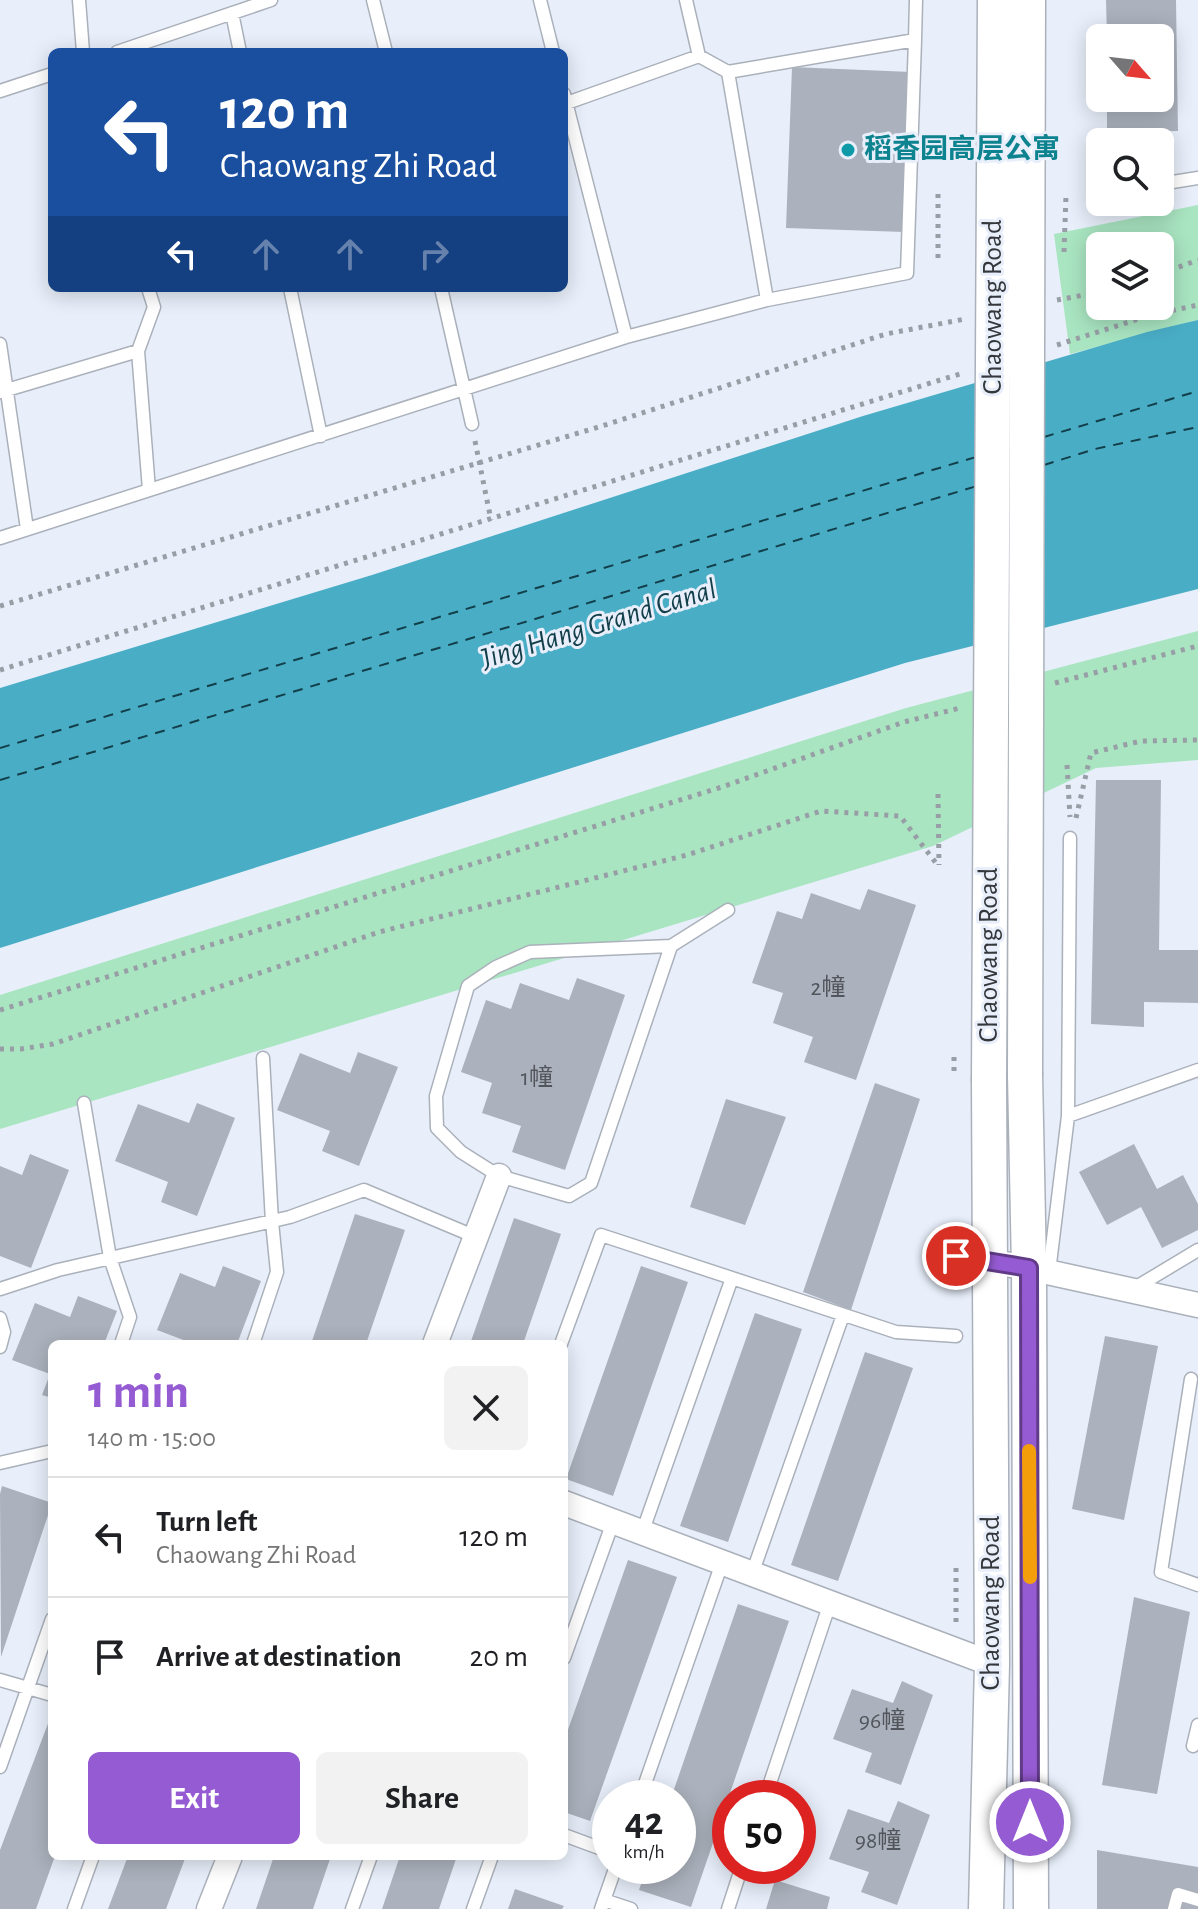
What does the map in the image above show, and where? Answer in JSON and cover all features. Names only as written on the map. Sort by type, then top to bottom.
[{"type":"main road","name":"Chaowang Road","points":[[986,1909],[992,1664],[989,1081],[995,0]]},
{"type":"main road","name":"Chaowang Road","points":[[1028,0],[1025,1075],[1039,1270],[1031,1909]]},
{"type":"street","points":[[437,1340],[499,1176]]},
{"type":"street","points":[[956,1256],[1039,1270],[1198,1305]]},
{"type":"street","points":[[568,1505],[992,1664]]},
{"type":"street","points":[[209,1909],[228,1860]]},
{"type":"lane","points":[[79,0],[83,48]]},
{"type":"lane","points":[[129,48],[271,0]]},
{"type":"lane","points":[[373,0],[385,48]]},
{"type":"lane","points":[[540,0],[552,48]]},
{"type":"lane","points":[[686,0],[699,56]]},
{"type":"lane","points":[[0,538],[626,337],[767,300],[907,273],[916,0]]},
{"type":"lane","points":[[232,13],[239,48]]},
{"type":"lane","points":[[568,99],[699,56],[728,72],[915,40]]},
{"type":"lane","points":[[728,72],[767,300]]},
{"type":"lane","points":[[0,91],[48,75]]},
{"type":"lane","points":[[568,112],[626,337]]},
{"type":"lane","points":[[1174,182],[1198,178]]},
{"type":"lane","points":[[149,292],[154,307],[138,351],[149,490]]},
{"type":"lane","points":[[291,292],[321,436]]},
{"type":"lane","points":[[442,292],[472,424]]},
{"type":"lane","points":[[0,344],[3,391],[27,529]]},
{"type":"lane","points":[[3,391],[138,351]]},
{"type":"lane","points":[[1039,1270],[1068,1116],[1070,838]]},
{"type":"lane","points":[[671,946],[591,1183],[569,1196],[499,1176],[461,1152],[437,1128],[436,1096],[468,986],[496,967],[530,952],[671,946],[728,910]]},
{"type":"lane","points":[[254,1340],[277,1272],[263,1058]]},
{"type":"lane","points":[[1068,1116],[1198,1070]]},
{"type":"lane","points":[[84,1103],[110,1258],[130,1317],[122,1340]]},
{"type":"lane","points":[[0,1289],[58,1270],[272,1222],[364,1190],[476,1237]]},
{"type":"lane","points":[[562,1340],[601,1235],[896,1332],[956,1336]]},
{"type":"lane","points":[[1130,1290],[1198,1250]]},
{"type":"lane","points":[[642,1533],[732,1278]]},
{"type":"lane","points":[[752,1574],[843,1315]]},
{"type":"lane","points":[[0,1318],[4,1332],[0,1347]]},
{"type":"lane","points":[[1191,1379],[1161,1572],[1198,1585]]},
{"type":"lane","points":[[0,1463],[48,1452]]},
{"type":"lane","points":[[568,1647],[613,1522]]},
{"type":"lane","points":[[646,1780],[722,1563]]},
{"type":"lane","points":[[771,1780],[830,1603]]},
{"type":"lane","points":[[0,1767],[48,1630]]},
{"type":"lane","points":[[0,1680],[48,1694]]},
{"type":"lane","points":[[1193,1746],[1198,1725]]},
{"type":"lane","points":[[568,1836],[592,1845]]},
{"type":"lane","points":[[74,1909],[92,1860]]},
{"type":"lane","points":[[352,1909],[370,1860]]},
{"type":"lane","points":[[473,1909],[491,1860]]},
{"type":"lane","points":[[609,1884],[602,1904],[631,1909]]},
{"type":"lane","points":[[728,1909],[736,1884]]},
{"type":"lane","points":[[1174,1909],[1178,1894],[1198,1900]]},
{"type":"path","points":[[938,194],[938,259]]},
{"type":"path","points":[[1064,252],[1066,195]]},
{"type":"path","points":[[1174,269],[1198,260]]},
{"type":"path","points":[[1054,301],[1086,295]]},
{"type":"path","points":[[1050,347],[1151,315],[1198,305]]},
{"type":"path","points":[[0,606],[478,463],[886,334],[978,316]]},
{"type":"path","points":[[0,670],[977,369]]},
{"type":"path","points":[[478,463],[491,520]]},
{"type":"path","points":[[1053,684],[1198,646]]},
{"type":"path","points":[[0,1010],[722,787],[904,722],[964,707]]},
{"type":"path","points":[[1070,838],[1091,753],[1141,741],[1198,740]]},
{"type":"path","points":[[1067,765],[1070,838]]},
{"type":"path","points":[[0,1049],[53,1044],[379,932],[687,855],[821,811],[900,816],[939,867],[938,794]]},
{"type":"green space","points":[[1198,205],[1198,320],[1070,354],[1054,234],[1143,216],[1174,216],[1174,210]]},
{"type":"green space","points":[[1198,631],[1198,760],[1096,768],[933,846],[0,1129],[0,995],[906,708]]},
{"type":"water","name":"Jing Hang Grand Canal","points":[[1198,320],[1198,589],[905,663],[0,948],[0,688],[372,575],[863,416],[1147,332]]},
{"type":"building","points":[[1106,0],[1176,0],[1178,131],[1174,131],[1174,128],[1107,128],[1107,112],[1174,112],[1174,24],[1107,24]]},
{"type":"building","name":"稻香园高层公寓","points":[[792,67],[911,72],[904,232],[786,228]]},
{"type":"building","points":[[1096,780],[1161,780],[1159,950],[1198,950],[1198,1003],[1144,1002],[1144,1027],[1091,1024]]},
{"type":"building","points":[[868,889],[916,905],[856,1080],[804,1062],[813,1037],[773,1023],[783,993],[752,983],[777,911],[802,919],[811,893],[860,910]]},
{"type":"building","points":[[577,978],[625,995],[565,1170],[512,1152],[521,1126],[482,1113],[492,1083],[461,1072],[486,1000],[511,1009],[520,983],[569,1000]]},
{"type":"building","points":[[358,1052],[398,1067],[359,1166],[322,1151],[330,1131],[277,1110],[300,1053],[350,1073]]},
{"type":"building","points":[[875,1083],[920,1099],[851,1310],[803,1292]]},
{"type":"building","points":[[726,1099],[786,1117],[745,1225],[690,1207]]},
{"type":"building","points":[[197,1103],[235,1118],[197,1216],[161,1202],[168,1182],[115,1161],[138,1104],[189,1123]]},
{"type":"building","points":[[1134,1144],[1157,1189],[1183,1175],[1198,1204],[1198,1230],[1162,1248],[1141,1207],[1107,1225],[1079,1172]]},
{"type":"building","points":[[30,1154],[69,1170],[31,1268],[0,1256],[0,1166],[22,1175]]},
{"type":"building","points":[[355,1214],[405,1230],[367,1340],[312,1340]]},
{"type":"building","points":[[514,1218],[561,1234],[524,1340],[471,1340]]},
{"type":"building","points":[[223,1266],[261,1281],[239,1340],[183,1340],[157,1330],[180,1273],[215,1287]]},
{"type":"building","points":[[641,1266],[688,1282],[613,1496],[568,1480]]},
{"type":"building","points":[[78,1296],[117,1311],[106,1340],[48,1340],[48,1373],[12,1360],[35,1303],[70,1317]]},
{"type":"building","points":[[755,1313],[802,1329],[728,1542],[680,1526]]},
{"type":"building","points":[[1105,1336],[1158,1346],[1124,1520],[1072,1509]]},
{"type":"building","points":[[865,1352],[913,1368],[838,1581],[791,1565]]},
{"type":"building","points":[[48,1379],[48,1397],[42,1395]]},
{"type":"building","points":[[2,1486],[48,1502],[48,1515],[1,1657]]},
{"type":"building","points":[[628,1560],[677,1577],[605,1780],[592,1780],[590,1821],[568,1813],[568,1730]]},
{"type":"building","points":[[1134,1597],[1190,1612],[1157,1794],[1102,1785]]},
{"type":"building","points":[[738,1604],[789,1621],[735,1780],[712,1780],[712,1846],[691,1907],[639,1890],[641,1884],[696,1884],[696,1780],[677,1780]]},
{"type":"building","points":[[902,1681],[933,1695],[901,1785],[865,1772],[872,1753],[833,1739],[852,1689],[893,1703]]},
{"type":"building","points":[[48,1724],[48,1860],[54,1860],[36,1909],[0,1909],[0,1850]]},
{"type":"building","points":[[898,1801],[930,1815],[897,1905],[861,1892],[869,1872],[829,1859],[848,1809],[889,1823]]},
{"type":"building","points":[[1097,1850],[1198,1867],[1198,1909],[1097,1909]]},
{"type":"building","points":[[126,1860],[184,1860],[166,1909],[108,1909]]},
{"type":"building","points":[[273,1860],[330,1860],[313,1909],[256,1909]]},
{"type":"building","points":[[399,1860],[456,1860],[439,1909],[382,1909]]},
{"type":"building","points":[[774,1884],[788,1884],[830,1897],[827,1909],[766,1909]]},
{"type":"building","points":[[515,1889],[564,1906],[562,1909],[508,1909]]},
{"type":"ferry route","points":[[1044,437],[1198,391]]},
{"type":"ferry route","points":[[1044,465],[1095,449],[1198,427]]},
{"type":"ferry route","points":[[0,748],[976,457]]},
{"type":"ferry route","points":[[0,780],[977,486]]},
{"type":"slow traffic","points":[[1029,1451],[1030,1577]]},
{"type":"place","name":"稻香园高层公寓","points":[[848,150]]},
{"type":"route","points":[[956,1256],[1029,1268],[1030,1822]]}]
